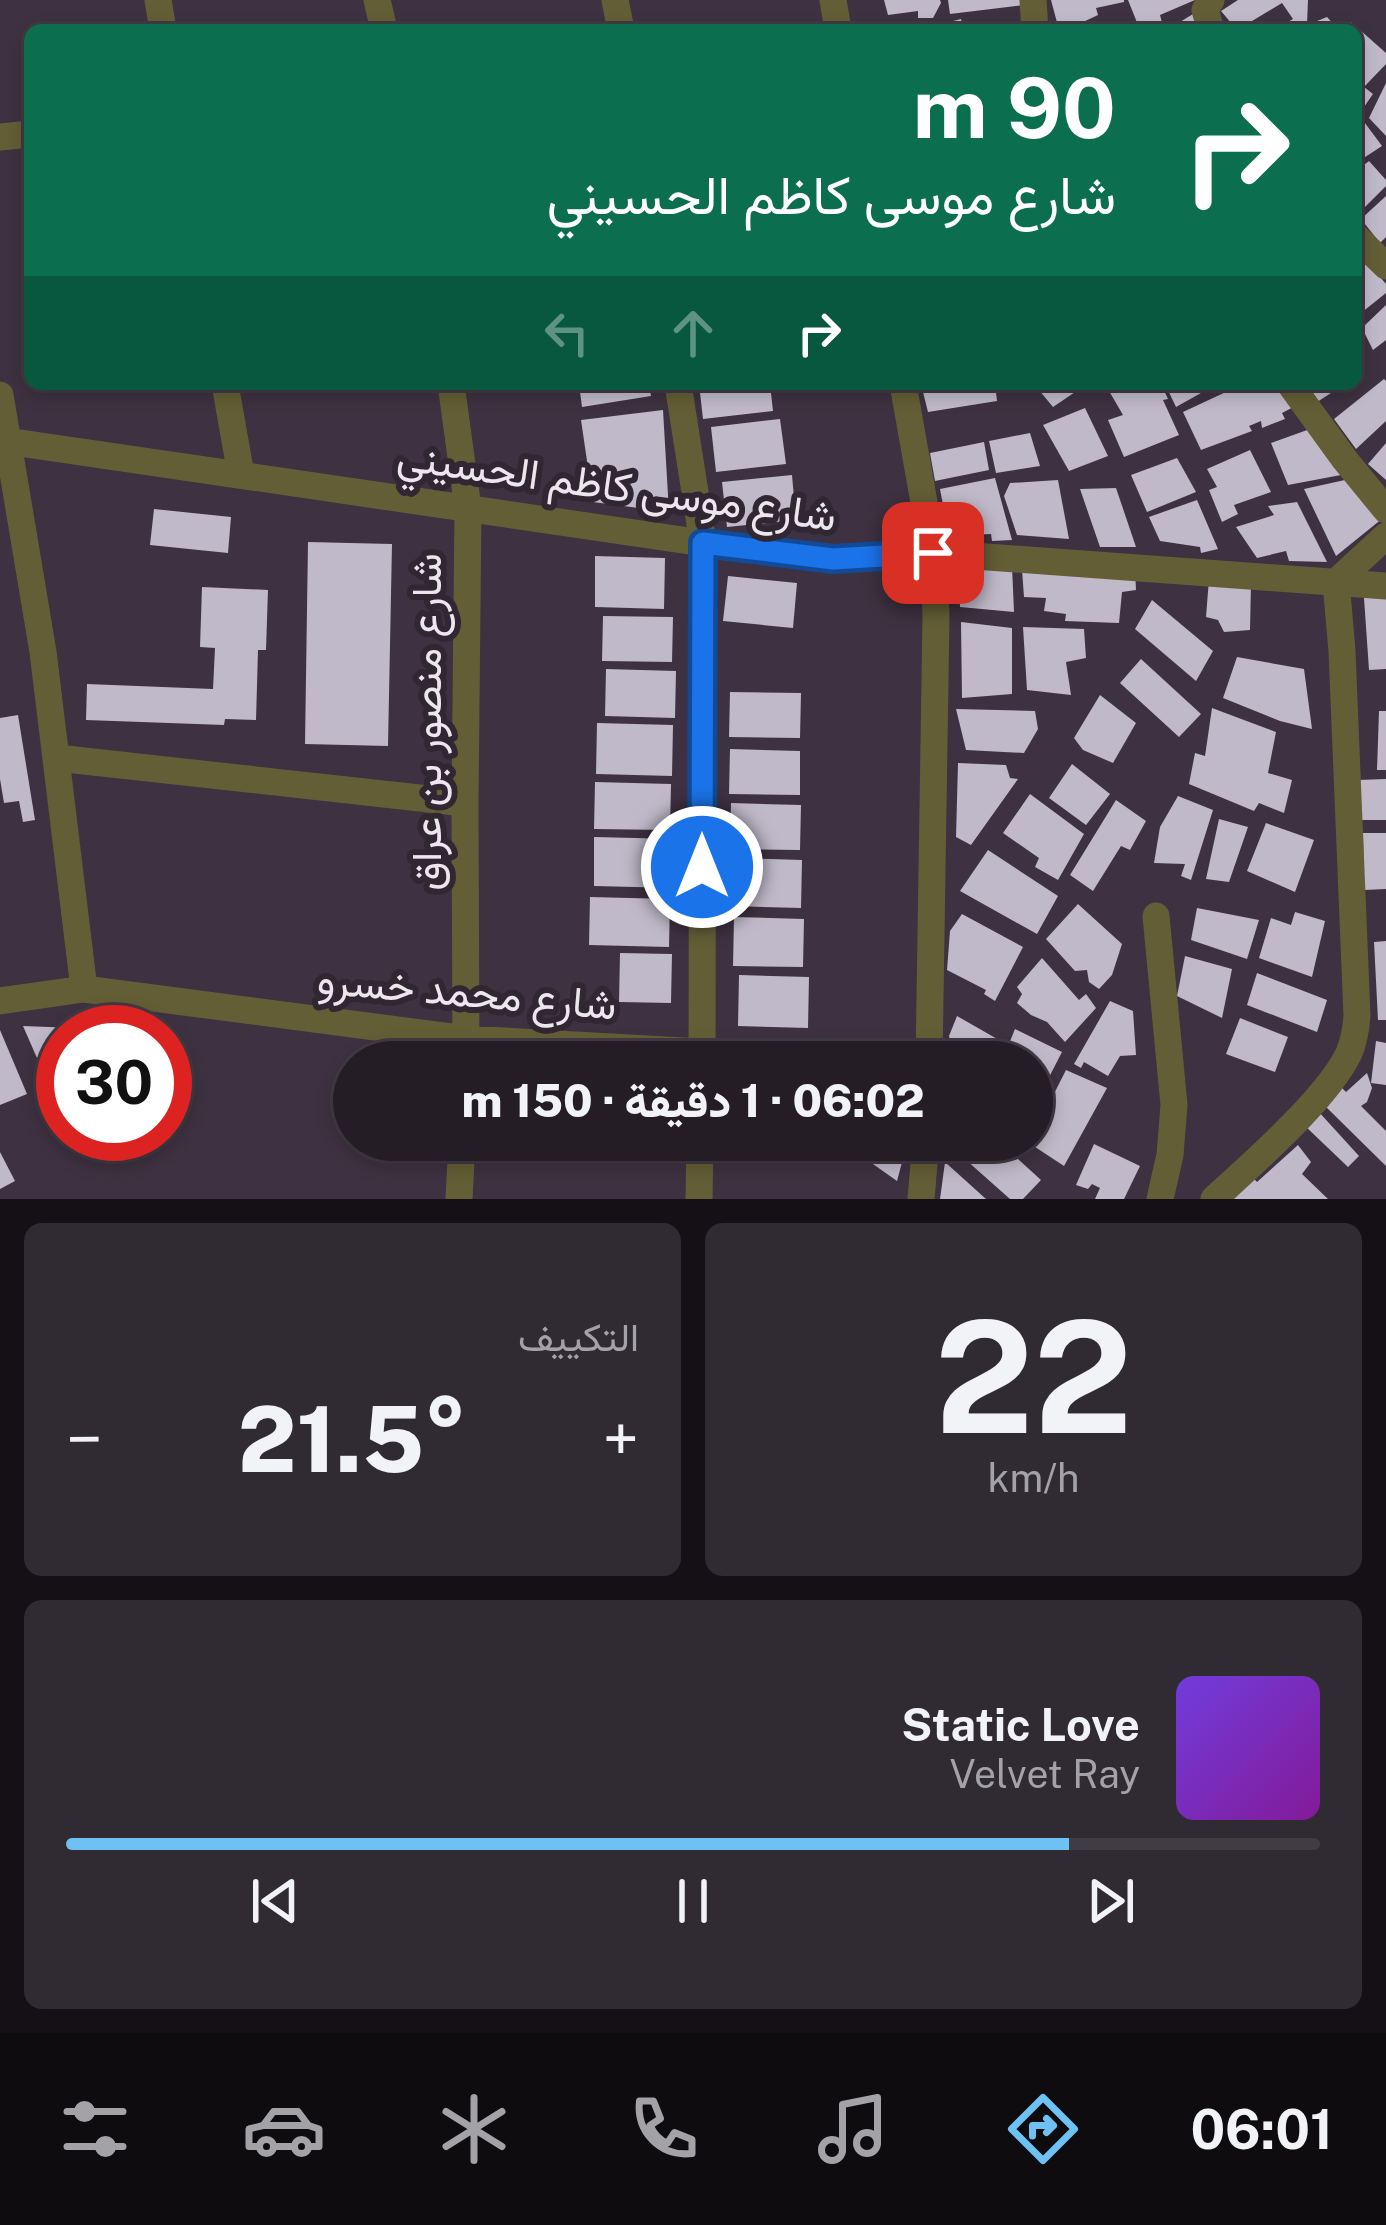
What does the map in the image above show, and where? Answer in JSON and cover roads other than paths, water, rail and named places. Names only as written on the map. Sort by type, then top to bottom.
[{"type":"street","points":[[1362,243],[1386,266]]},
{"type":"street","points":[[226,390],[242,476]]},
{"type":"street","name":"شارع منصور بن عراق","points":[[452,390],[468,508],[467,1041]]},
{"type":"street","points":[[679,390],[703,543],[702,1041]]},
{"type":"street","points":[[904,390],[933,553],[936,615],[930,1041]]},
{"type":"street","points":[[1294,390],[1386,510]]},
{"type":"street","points":[[0,394],[4,441],[43,652],[84,989]]},
{"type":"street","name":"شارع موسى كاظم الحسيني","points":[[4,441],[833,559],[933,553],[1386,586]]},
{"type":"street","points":[[1214,1199],[1325,1088],[1354,1037],[1352,865],[1336,581],[1386,536]]},
{"type":"street","points":[[57,758],[465,803]]},
{"type":"street","points":[[1156,916],[1174,1105],[1160,1199]]},
{"type":"street","name":"شارع محمد خسرو","points":[[0,1001],[84,989],[405,1041]]},
{"type":"street","points":[[459,1199],[461,1161]]},
{"type":"street","points":[[699,1199],[700,1161]]},
{"type":"street","points":[[921,1199],[924,1161]]}]
